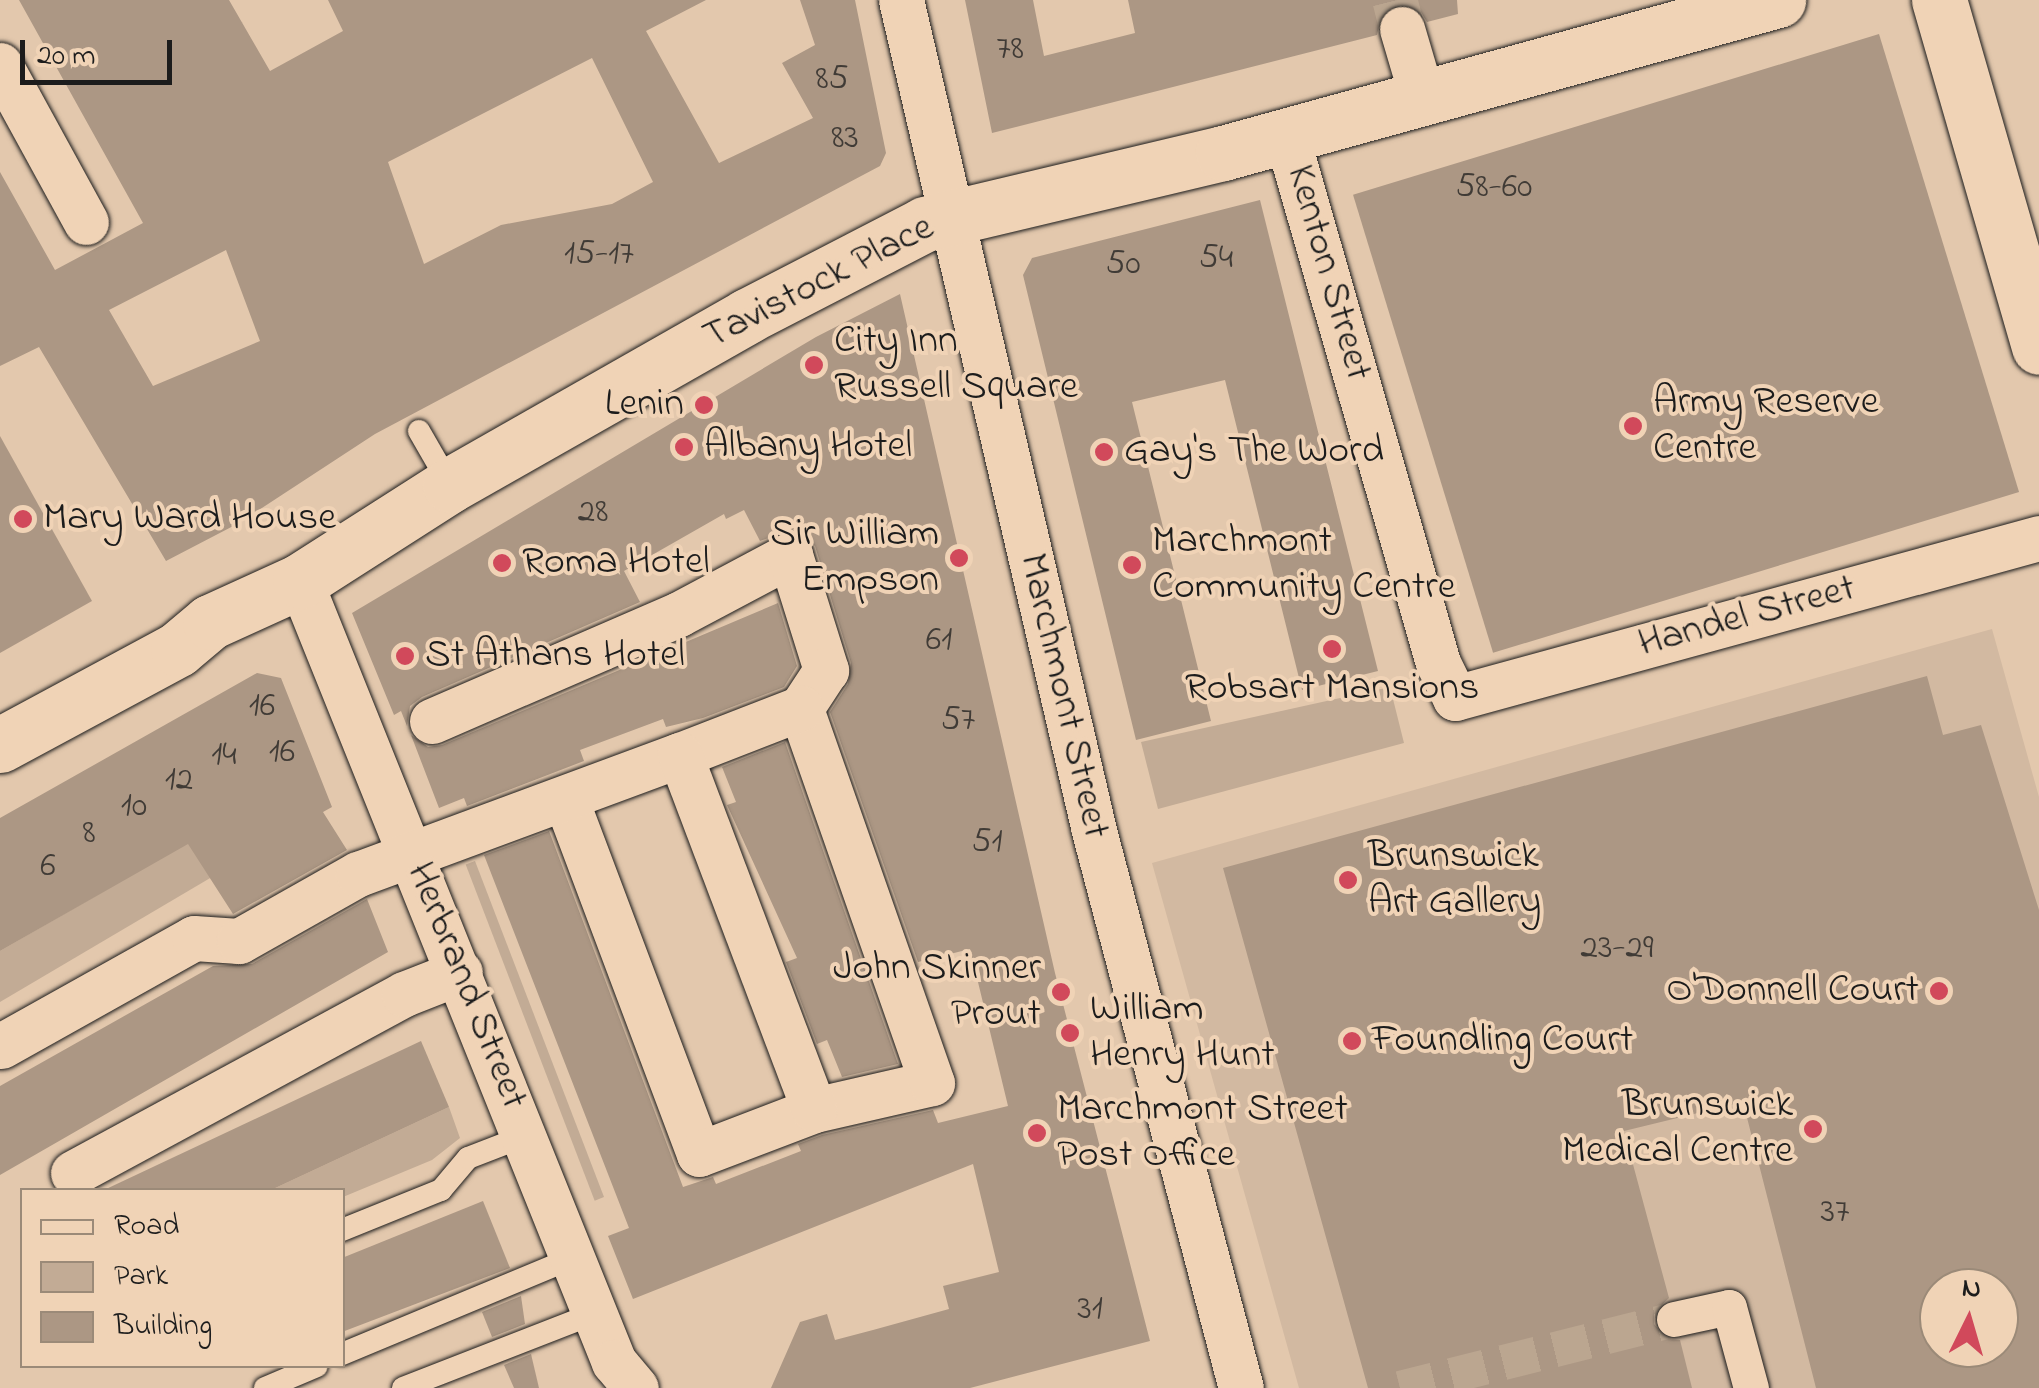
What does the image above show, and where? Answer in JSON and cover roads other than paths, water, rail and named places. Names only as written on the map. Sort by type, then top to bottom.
[{"type":"street","name":"Marchmont Street","points":[[901,0],[1094,831],[1230,1386]]},
{"type":"street","name":"Tavistock Place","points":[[0,745],[178,649],[210,622],[300,581],[450,485],[866,252],[952,215],[1286,134],[1778,0]]},
{"type":"street","points":[[1939,0],[2039,347]]},
{"type":"street","points":[[1402,29],[1422,97]]},
{"type":"street","points":[[0,65],[86,222]]},
{"type":"street","name":"Kenton Street","points":[[1286,134],[1438,662],[1456,698]]},
{"type":"street","name":"Handel Street","points":[[1456,698],[2039,538]]},
{"type":"street","points":[[1,1046],[194,938],[239,941],[358,874],[566,800],[800,708],[826,670],[790,555],[679,614],[432,721]]},
{"type":"street","name":"Herbrand Street","points":[[300,581],[413,852],[595,1313],[625,1375]]},
{"type":"street","points":[[566,800],[699,1154],[814,1110],[932,1083],[800,708]]},
{"type":"street","points":[[680,755],[814,1110]]},
{"type":"street","points":[[73,1172],[404,994],[460,972]]},
{"type":"street","points":[[1674,1320],[1729,1307],[1751,1388]]},
{"type":"lane","points":[[420,431],[450,485]]},
{"type":"lane","points":[[345,1229],[441,1190],[468,1158],[525,1136]]},
{"type":"lane","points":[[345,1353],[573,1258]]},
{"type":"lane","points":[[403,1388],[595,1313]]},
{"type":"lane","points":[[265,1388],[312,1368]]},
{"type":"tunnel","points":[[1395,0],[1402,29]]},
{"type":"tunnel","points":[[1400,1388],[1674,1319]]},
{"type":"place","name":"City Inn Russell Square","points":[[814,365]]},
{"type":"place","name":"Lenin","points":[[704,405]]},
{"type":"place","name":"Army Reserve Centre","points":[[1633,426]]},
{"type":"place","name":"Albany Hotel","points":[[684,447]]},
{"type":"place","name":"Gay's The Word","points":[[1104,452]]},
{"type":"place","name":"Mary Ward House","points":[[23,519]]},
{"type":"place","name":"Sir William Empson","points":[[959,558]]},
{"type":"place","name":"Roma Hotel","points":[[502,563]]},
{"type":"place","name":"Marchmont Community Centre","points":[[1132,565]]},
{"type":"place","name":"Robsart Mansions","points":[[1332,649]]},
{"type":"place","name":"St Athans Hotel","points":[[405,656]]},
{"type":"place","name":"Brunswick Art Gallery","points":[[1348,880]]},
{"type":"place","name":"O'Donnell Court","points":[[1939,991]]},
{"type":"place","name":"John Skinner Prout","points":[[1061,992]]},
{"type":"place","name":"William Henry Hunt","points":[[1070,1033]]},
{"type":"place","name":"Foundling Court","points":[[1352,1041]]},
{"type":"place","name":"Brunswick Medical Centre","points":[[1813,1129]]},
{"type":"place","name":"Marchmont Street Post Office","points":[[1037,1133]]}]
